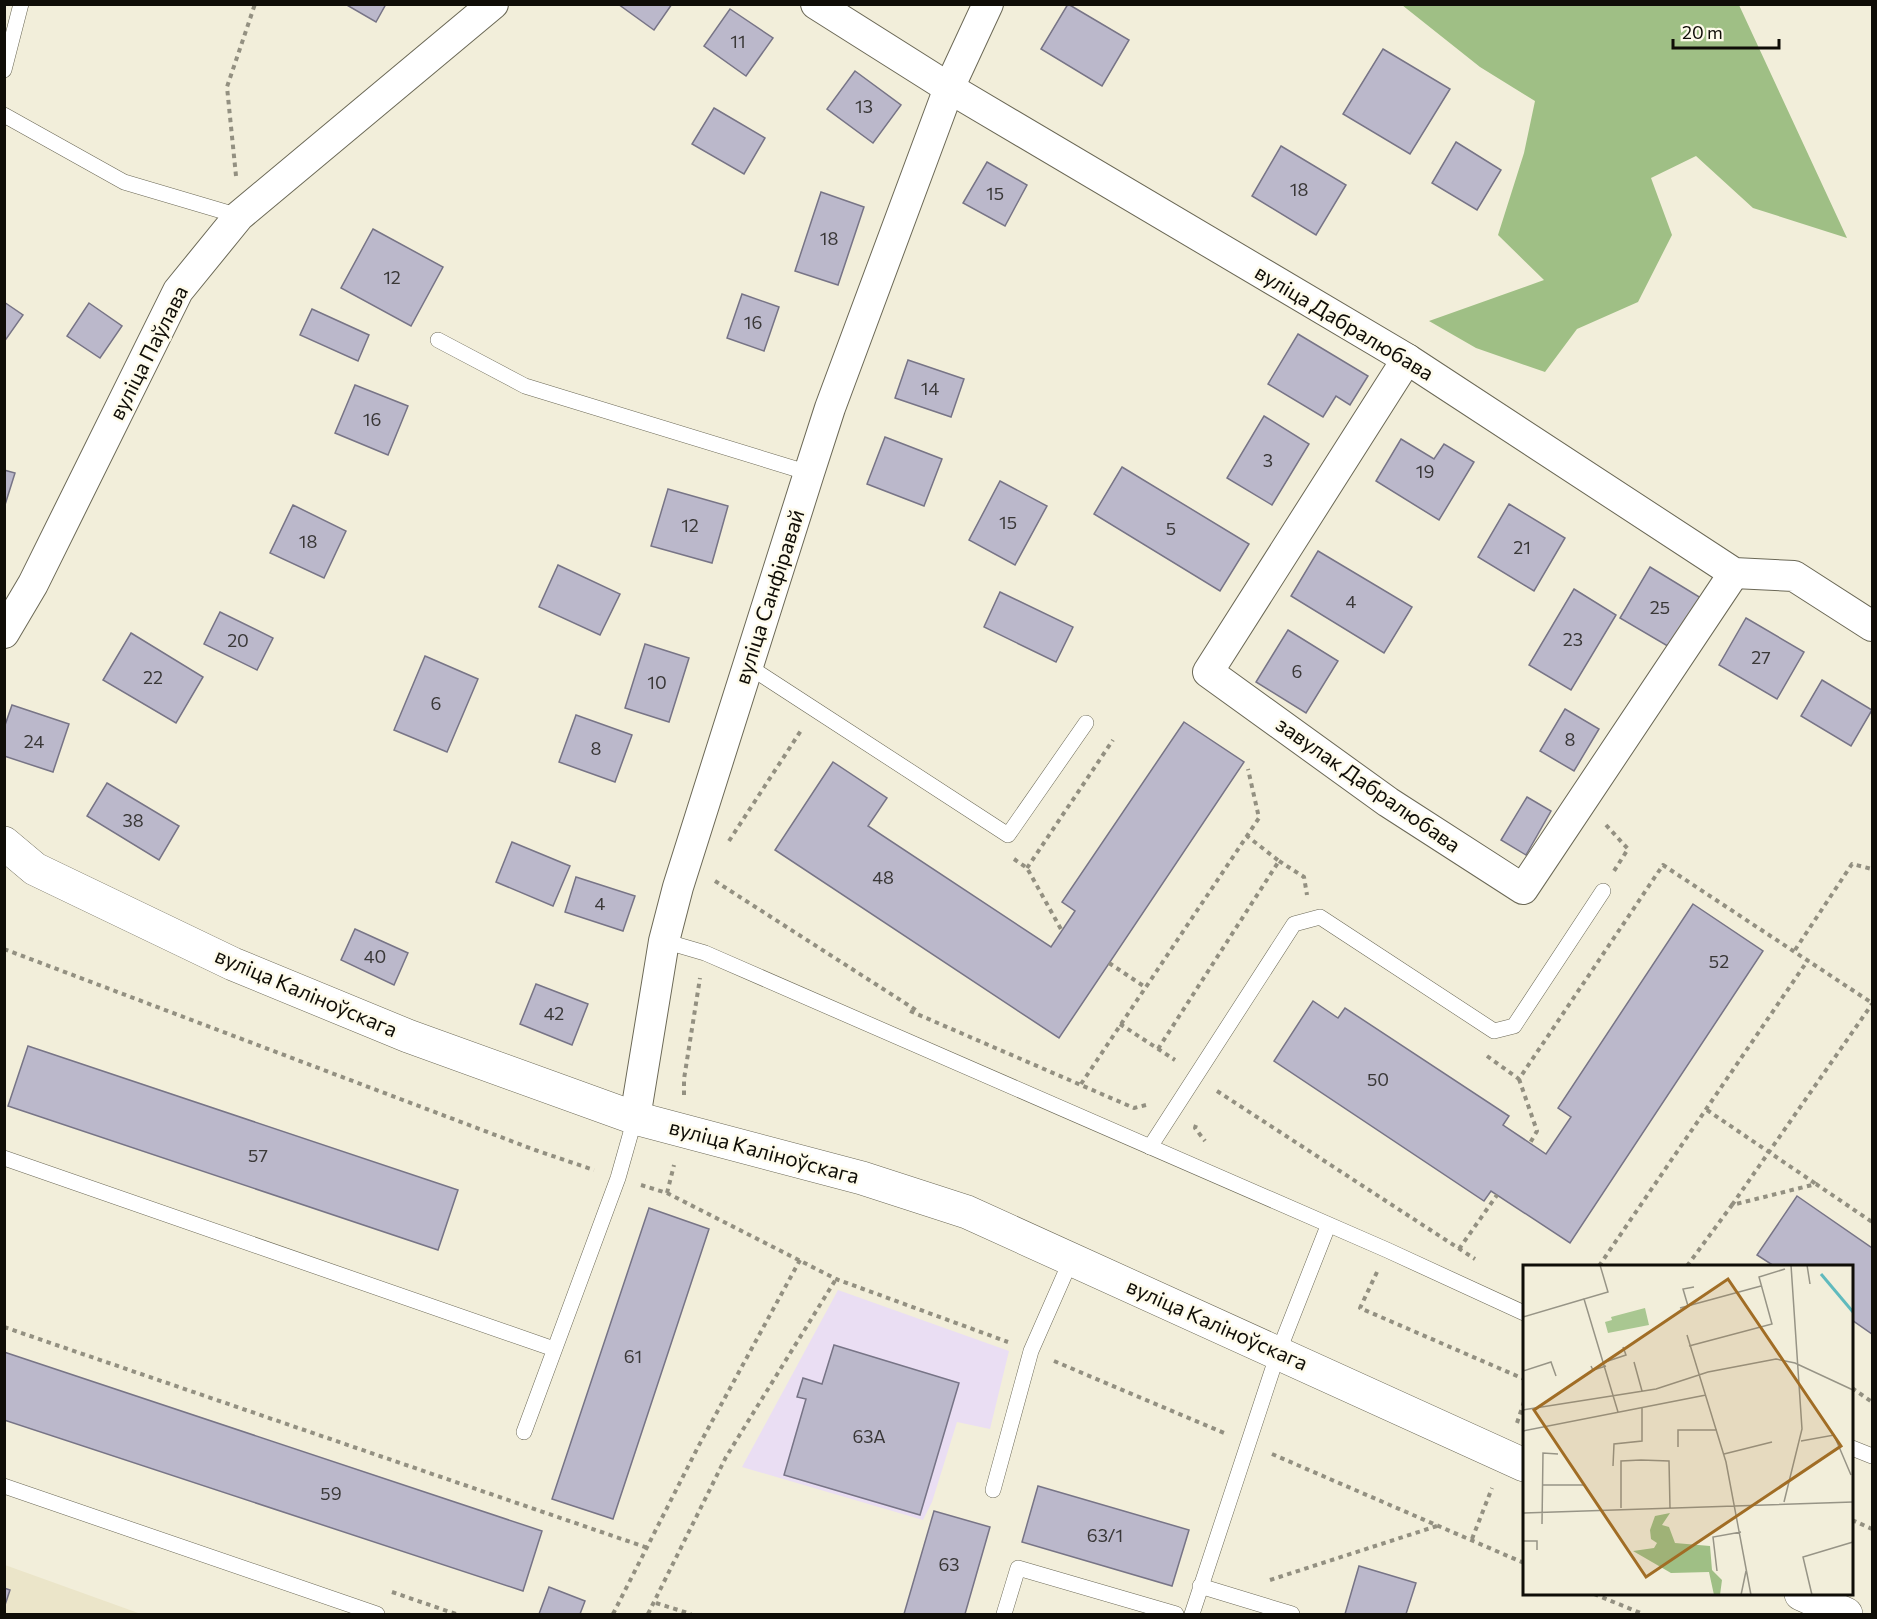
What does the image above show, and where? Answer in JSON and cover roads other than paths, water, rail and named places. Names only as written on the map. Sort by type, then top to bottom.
[{"type":"main road","name":"вуліца Каліноўскага","points":[[4,843],[35,868],[233,964],[408,1036],[635,1118],[862,1178],[967,1212],[1523,1465]]},
{"type":"main road","points":[[1805,1595],[1846,1614]]},
{"type":"street","name":"вуліца Паўлава","points":[[4,633],[33,584],[178,291],[239,216],[493,4]]},
{"type":"street","name":"вуліца Дабралюбава","points":[[816,4],[949,88],[1407,359],[1734,573]]},
{"type":"street","name":"вуліца Санфіравай","points":[[635,1118],[664,941],[678,887],[809,473],[830,408],[949,88],[988,4]]},
{"type":"street","name":"завулак Дабралюбава","points":[[1407,359],[1209,672],[1388,802],[1523,889],[1734,573]]},
{"type":"street","points":[[1734,573],[1794,576],[1872,626]]},
{"type":"lane","points":[[4,70],[21,4]]},
{"type":"lane","points":[[4,115],[124,182],[239,216]]},
{"type":"lane","points":[[438,340],[525,386],[809,473]]},
{"type":"lane","points":[[748,666],[1008,835],[1086,723]]},
{"type":"lane","points":[[1150,1147],[1294,924],[1320,917],[1494,1031],[1514,1026],[1603,891]]},
{"type":"lane","points":[[664,941],[705,953],[1387,1250],[1523,1313]]},
{"type":"lane","points":[[524,1432],[618,1178],[635,1118]]},
{"type":"lane","points":[[4,1158],[554,1349]]},
{"type":"lane","points":[[1192,1614],[1278,1353],[1328,1226]]},
{"type":"lane","points":[[993,1490],[1031,1351],[1071,1260]]},
{"type":"lane","points":[[1853,1449],[1872,1456]]},
{"type":"lane","points":[[4,1486],[377,1614]]},
{"type":"lane","points":[[1004,1614],[1018,1568],[1176,1614]]},
{"type":"lane","points":[[1200,1586],[1292,1614]]}]
